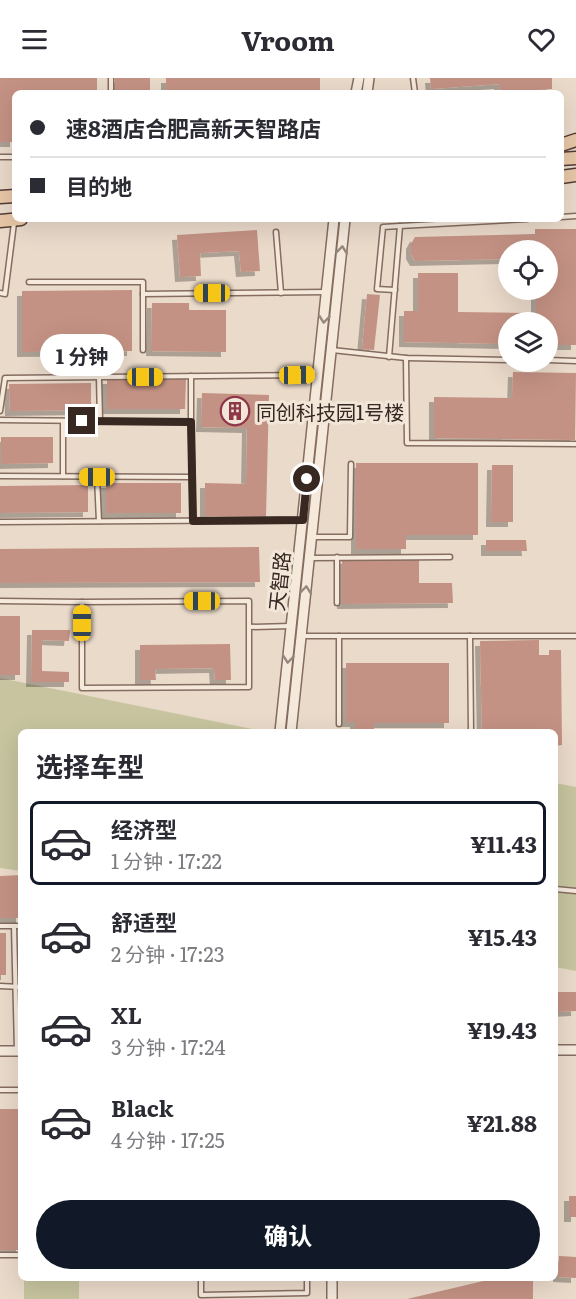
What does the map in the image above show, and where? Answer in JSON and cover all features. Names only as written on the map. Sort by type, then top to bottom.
[{"type":"street","name":"天智路","points":[[280,729],[334,222]]},
{"type":"street","name":"天智路","points":[[291,729],[345,222]]},
{"type":"street","points":[[558,1050],[576,1050]]},
{"type":"street","points":[[0,1051],[18,1051]]},
{"type":"street","points":[[332,1281],[332,1299]]},
{"type":"lane","points":[[0,293],[5,294],[17,222]]},
{"type":"lane","points":[[395,290],[377,289],[383,227],[473,222]]},
{"type":"lane","points":[[389,357],[400,226]]},
{"type":"lane","points":[[276,232],[281,292]]},
{"type":"lane","points":[[29,282],[143,282],[143,350]]},
{"type":"lane","points":[[143,294],[327,292]]},
{"type":"lane","points":[[332,350],[389,357],[498,360]]},
{"type":"lane","points":[[406,358],[407,443],[576,444]]},
{"type":"lane","points":[[558,360],[576,361]]},
{"type":"lane","points":[[0,376],[5,378],[318,375]]},
{"type":"lane","points":[[191,376],[193,521]]},
{"type":"lane","points":[[99,377],[100,421]]},
{"type":"lane","points":[[0,411],[5,378]]},
{"type":"lane","points":[[0,420],[191,422]]},
{"type":"lane","points":[[63,421],[63,476]]},
{"type":"lane","points":[[312,537],[350,537],[351,464]]},
{"type":"lane","points":[[0,476],[192,477]]},
{"type":"lane","points":[[97,477],[99,521]]},
{"type":"lane","points":[[0,522],[303,520]]},
{"type":"lane","points":[[310,558],[450,557]]},
{"type":"lane","points":[[336,558],[337,603]]},
{"type":"lane","points":[[0,601],[249,601],[249,687],[82,688],[82,602]]},
{"type":"lane","points":[[249,627],[291,626]]},
{"type":"lane","points":[[301,636],[576,636]]},
{"type":"lane","points":[[339,636],[339,724]]},
{"type":"lane","points":[[470,636],[471,729]]},
{"type":"lane","points":[[558,889],[576,891]]},
{"type":"lane","points":[[0,926],[18,926]]},
{"type":"lane","points":[[14,926],[18,1035]]},
{"type":"lane","points":[[0,986],[15,987]]},
{"type":"lane","points":[[0,1090],[18,1090]]},
{"type":"lane","points":[[0,1255],[18,1255]]},
{"type":"lane","points":[[201,1281],[201,1295],[307,1293],[307,1281]]},
{"type":"shaded area","points":[[0,678],[252,729],[18,729],[18,871],[0,868]]},
{"type":"shaded area","points":[[558,784],[576,787],[576,971],[558,968]]},
{"type":"shaded area","points":[[24,1281],[79,1281],[79,1299],[24,1299]]},
{"type":"building","points":[[0,78],[97,78],[97,90],[12,90],[12,142],[0,142]]},
{"type":"building","points":[[115,78],[150,78],[150,90],[115,90]]},
{"type":"building","points":[[166,78],[320,78],[320,90],[166,90]]},
{"type":"building","points":[[430,78],[552,78],[552,89],[500,90],[499,84],[431,89]]},
{"type":"building","points":[[535,229],[576,229],[576,345],[558,345],[558,312],[536,312],[536,300],[558,300],[558,240],[498,240],[498,259],[415,261],[411,254],[411,244],[415,237],[535,234]]},
{"type":"building","points":[[257,230],[260,271],[241,272],[239,251],[200,253],[201,276],[180,277],[177,235]]},
{"type":"building","points":[[418,273],[458,273],[458,312],[498,313],[498,344],[404,342],[404,311],[418,311]]},
{"type":"building","points":[[132,290],[132,351],[22,352],[22,291]]},
{"type":"building","points":[[367,294],[380,295],[374,350],[362,349]]},
{"type":"building","points":[[152,303],[189,303],[189,310],[226,310],[226,352],[151,351]]},
{"type":"building","points":[[513,372],[576,373],[575,440],[434,438],[434,397],[512,398]]},
{"type":"building","points":[[107,379],[186,379],[185,409],[107,409]]},
{"type":"building","points":[[91,383],[91,410],[10,411],[9,384]]},
{"type":"building","points":[[202,393],[269,395],[266,517],[205,516],[205,483],[246,484],[247,428],[201,427]]},
{"type":"building","points":[[1,437],[53,437],[53,463],[1,464]]},
{"type":"building","points":[[356,463],[478,463],[478,535],[406,535],[406,549],[356,549]]},
{"type":"building","points":[[492,465],[513,465],[513,522],[491,522]]},
{"type":"building","points":[[106,483],[181,483],[181,513],[106,513]]},
{"type":"building","points":[[88,485],[88,512],[0,513],[0,486]]},
{"type":"building","points":[[486,540],[526,540],[527,551],[486,551]]},
{"type":"building","points":[[259,547],[260,582],[0,583],[0,549]]},
{"type":"building","points":[[419,558],[419,583],[452,583],[453,603],[342,604],[342,559]]},
{"type":"building","points":[[0,616],[20,616],[20,675],[0,675]]},
{"type":"building","points":[[32,630],[70,630],[69,641],[42,640],[42,671],[69,672],[69,682],[31,682]]},
{"type":"building","points":[[539,640],[539,655],[549,655],[549,650],[561,650],[562,745],[558,746],[558,729],[482,729],[480,641]]},
{"type":"building","points":[[230,644],[231,680],[215,680],[214,668],[155,669],[156,680],[140,680],[140,645]]},
{"type":"building","points":[[346,663],[449,663],[449,723],[374,723],[374,729],[355,729],[355,722],[346,722]]},
{"type":"building","points":[[18,875],[18,918],[0,918],[0,876]]},
{"type":"building","points":[[0,933],[6,933],[6,975],[0,975]]},
{"type":"building","points":[[558,992],[576,992],[576,1011],[558,1012]]},
{"type":"building","points":[[0,1109],[18,1109],[18,1250],[0,1250]]},
{"type":"building","points":[[569,1196],[576,1196],[576,1217],[569,1217]]},
{"type":"building","points":[[559,1256],[576,1257],[576,1278],[558,1277]]},
{"type":"building","points":[[483,1281],[533,1281],[533,1299],[407,1299]]},
{"type":"place","name":"同创科技园1号楼","points":[[235,411]]},
{"type":"route","points":[[82,421],[191,422],[193,521],[303,520],[307,479]]}]
